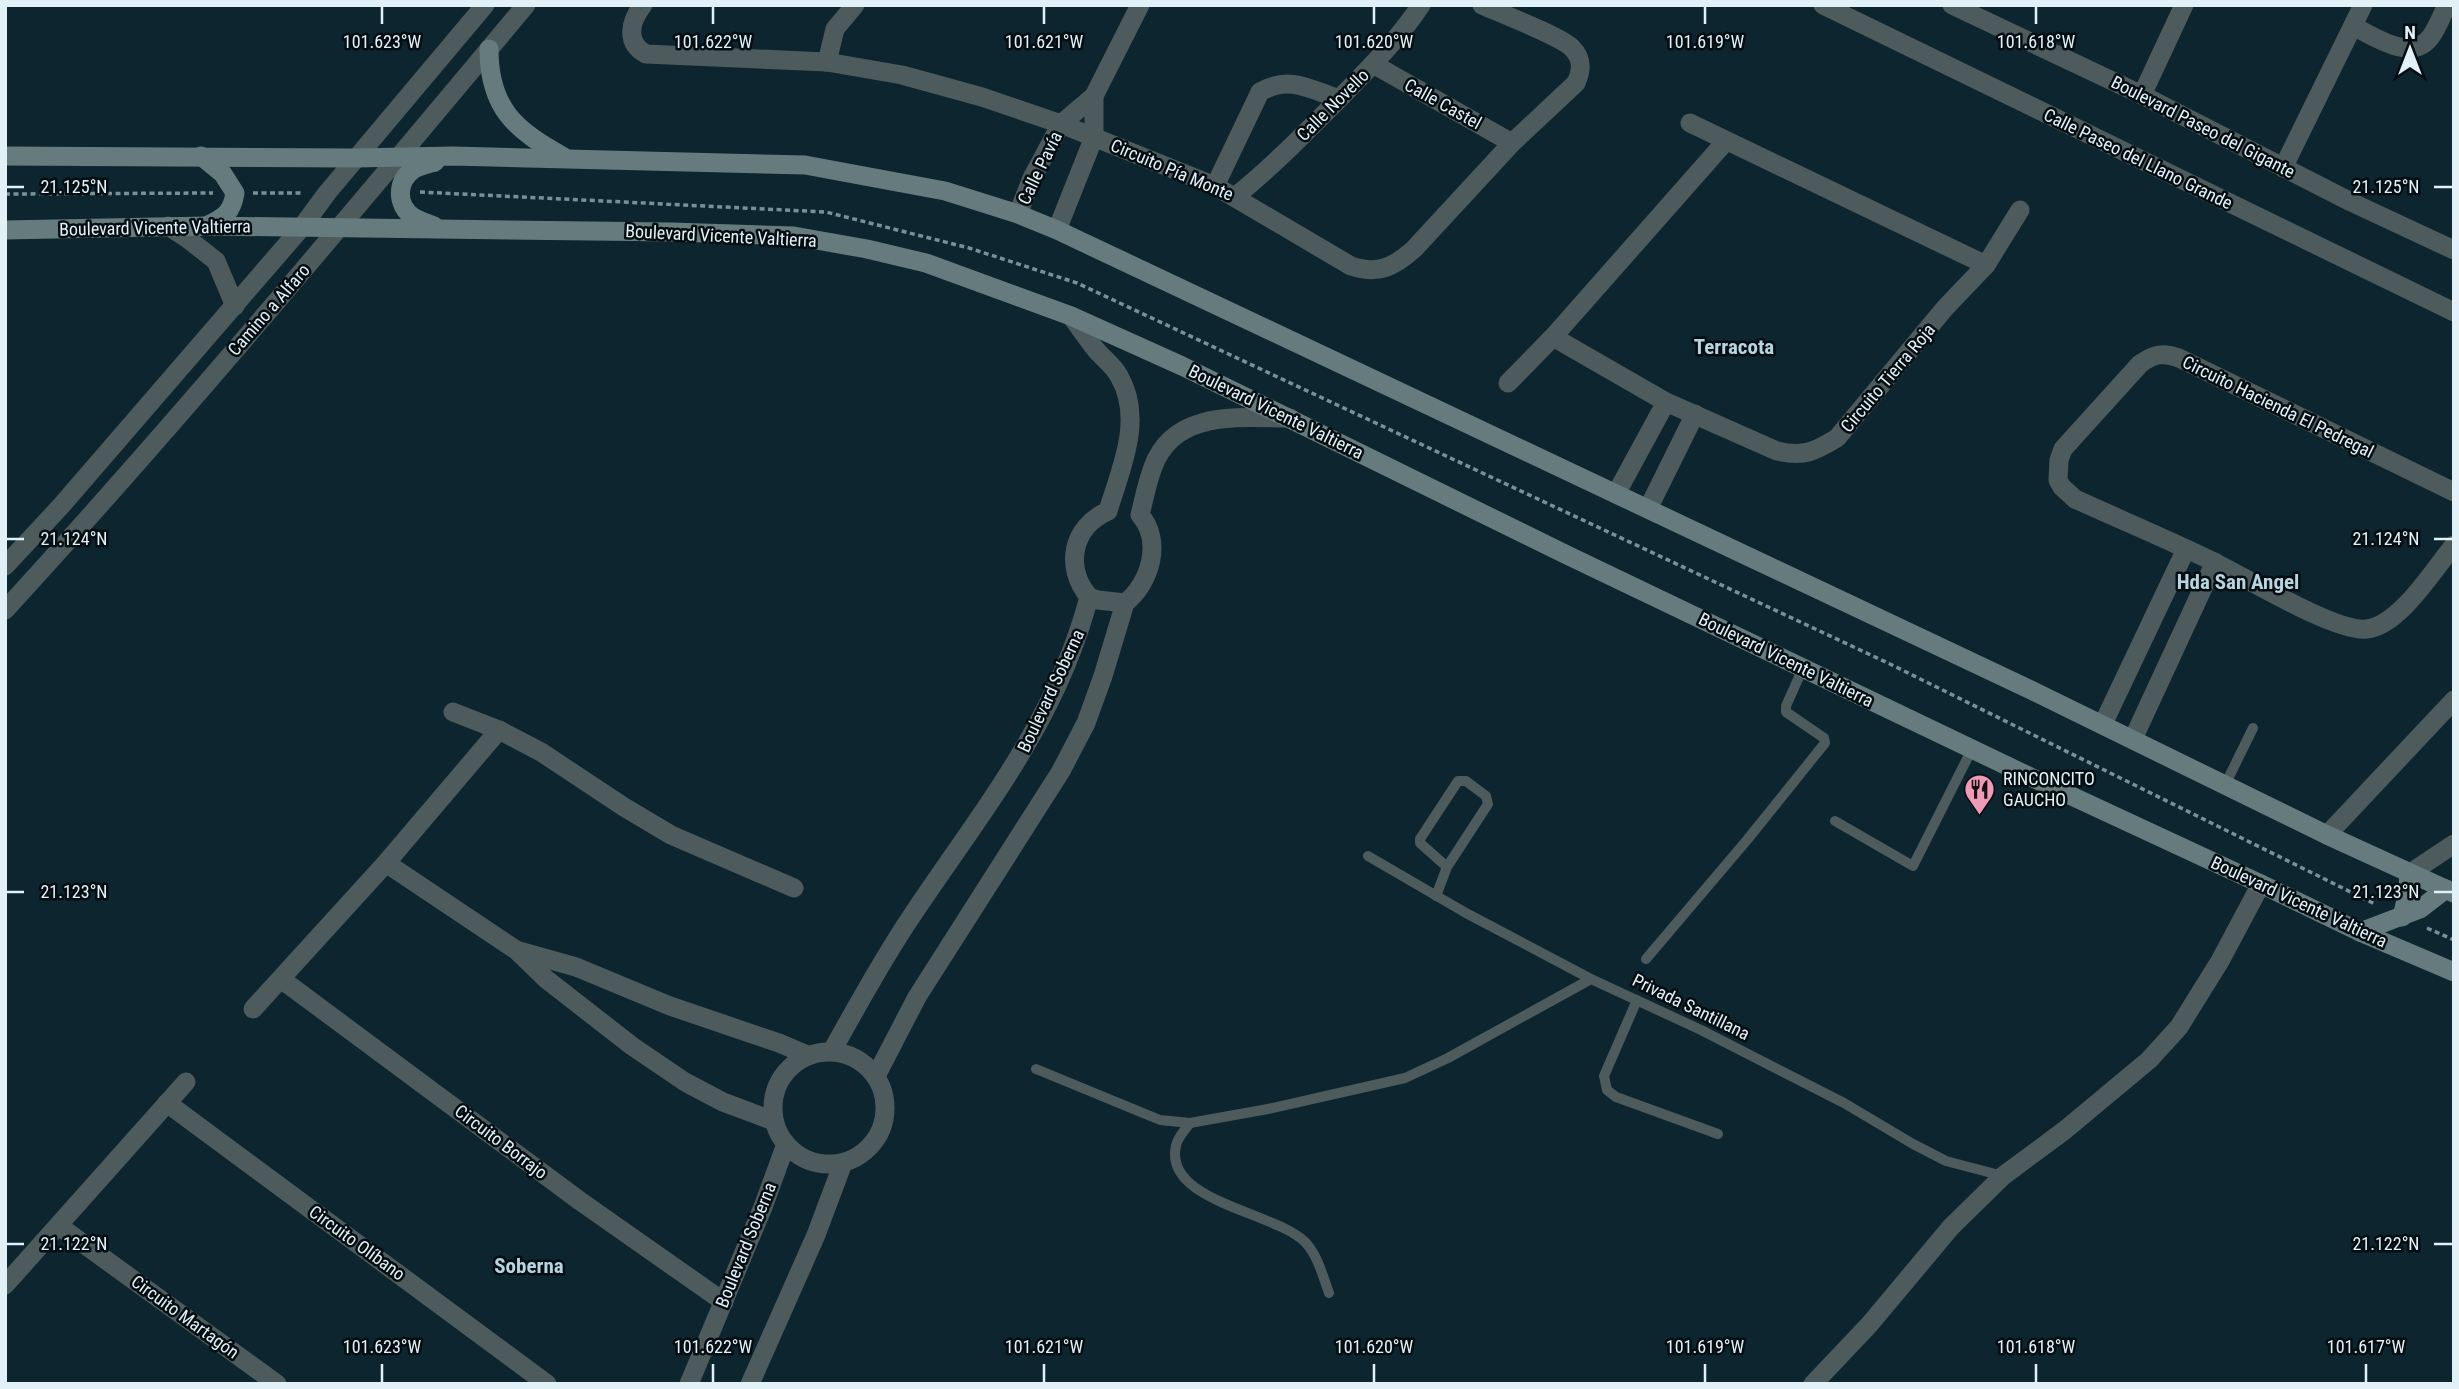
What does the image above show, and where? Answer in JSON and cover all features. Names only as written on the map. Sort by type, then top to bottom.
[{"type":"main road","points":[[489,49],[489,74],[496,96],[513,121],[536,141],[568,159]]},
{"type":"main road","points":[[5,156],[453,156],[806,165],[945,191],[1058,230],[2103,724],[2409,874],[2451,889]]},
{"type":"main road","points":[[201,156],[223,174],[235,193],[233,206],[226,216],[207,226]]},
{"type":"main road","points":[[437,227],[414,218],[403,208],[399,191],[403,178],[414,169],[453,156]]},
{"type":"main road","name":"Boulevard Vicente Valtierra","points":[[5,230],[168,226],[340,229],[437,227],[794,236],[926,263],[1071,316],[1290,418],[1567,555],[1972,749],[2360,932],[2454,972]]},
{"type":"main road","points":[[2402,917],[2409,874]]},
{"type":"main road","points":[[2360,932],[2402,917],[2451,889]]},
{"type":"street","name":"Camino a Alfaro","points":[[5,566],[61,506],[235,306],[485,5]]},
{"type":"street","name":"Camino a Alfaro","points":[[5,610],[86,522],[340,229],[526,5]]},
{"type":"street","name":"Circuito Pía Monte","points":[[643,5],[633,18],[631,33],[636,45],[646,54],[827,62],[916,79],[982,97],[1061,124],[1216,186],[1351,266],[1377,271],[1395,264],[1413,249],[1512,143],[1576,83],[1581,67],[1579,57],[1568,44],[1482,5]]},
{"type":"street","points":[[827,62],[835,29],[855,5]]},
{"type":"street","name":"Calle Pavía","points":[[1018,214],[1032,178],[1061,124],[1094,96],[1140,5]]},
{"type":"street","name":"Calle Novello","points":[[1236,196],[1276,163],[1373,64],[1406,28],[1421,5]]},
{"type":"street","name":"Calle Paseo del Llano Grande","points":[[1823,5],[2454,312]]},
{"type":"street","name":"Boulevard Paseo del Gigante","points":[[1952,5],[2142,95],[2351,202],[2454,250]]},
{"type":"street","points":[[2142,95],[2184,5]]},
{"type":"street","points":[[2283,168],[2363,5]]},
{"type":"street","points":[[2353,26],[2397,48],[2409,48],[2420,45],[2431,37],[2447,5]]},
{"type":"street","name":"Calle Castel","points":[[1373,64],[1512,143]]},
{"type":"street","points":[[1216,186],[1260,92],[1274,84],[1290,83],[1339,99]]},
{"type":"street","name":"Calle Pavía","points":[[1058,230],[1094,137],[1094,96]]},
{"type":"street","points":[[1690,123],[1986,265]]},
{"type":"street","points":[[1508,383],[1553,337],[1726,141]]},
{"type":"street","name":"Circuito Tierra Roja","points":[[1553,337],[1665,402],[1777,451],[1796,455],[1815,452],[1838,438],[1945,308],[1986,265],[2020,210]]},
{"type":"street","points":[[168,226],[216,261],[235,306]]},
{"type":"street","points":[[1071,316],[1118,374],[1129,397],[1128,445],[1108,511]]},
{"type":"street","name":"Circuito Hacienda El Pedregal","points":[[2454,492],[2179,358],[2161,354],[2140,364],[2063,449],[2059,460],[2058,480],[2075,499],[2215,562],[2331,622],[2352,629],[2368,629],[2383,624],[2396,615],[2454,545]]},
{"type":"street","points":[[1616,494],[1665,402]]},
{"type":"street","points":[[1648,509],[1695,414]]},
{"type":"street","points":[[1125,603],[1089,597],[1080,586],[1075,574],[1077,543],[1086,527],[1097,516],[1108,511],[1140,515],[1153,466],[1164,446],[1180,431],[1194,423],[1226,418],[1290,418]]},
{"type":"street","name":"Boulevard Soberna","points":[[876,1076],[917,997],[1067,759],[1086,723],[1125,603],[1135,596],[1145,582],[1151,562],[1150,533],[1140,515]]},
{"type":"street","points":[[2103,724],[2186,549]]},
{"type":"street","points":[[2133,739],[2215,562]]},
{"type":"street","name":"Boulevard Soberna","points":[[832,1051],[872,978],[910,918],[1023,753],[1045,712],[1080,633],[1089,597]]},
{"type":"street","points":[[2327,835],[2454,700]]},
{"type":"street","points":[[453,712],[499,730],[541,752],[671,835],[794,888]]},
{"type":"street","points":[[253,1009],[386,863],[499,730]]},
{"type":"street","points":[[2409,874],[2454,844]]},
{"type":"street","points":[[386,863],[516,950],[546,979],[632,1046],[685,1082],[723,1102],[774,1121]]},
{"type":"street","points":[[1813,1384],[1869,1325],[1951,1227],[2003,1176],[2149,1060],[2179,1027],[2220,961],[2261,884]]},
{"type":"street","points":[[516,950],[576,967],[693,1015],[807,1055]]},
{"type":"street","name":"Circuito Borrajo","points":[[281,979],[580,1201],[724,1302]]},
{"type":"street","points":[[832,1051],[857,1059],[876,1076],[884,1092],[886,1110],[882,1128],[873,1144],[842,1163],[822,1164],[802,1157],[786,1144],[774,1121],[772,1102],[778,1082],[790,1066],[807,1055],[832,1051]]},
{"type":"street","points":[[5,1285],[187,1082]]},
{"type":"street","name":"Circuito Olíbano","points":[[167,1103],[548,1384]]},
{"type":"street","name":"Boulevard Soberna","points":[[689,1384],[786,1144]]},
{"type":"street","points":[[750,1384],[816,1235],[842,1163]]},
{"type":"street","name":"Circuito Martagón","points":[[59,1226],[277,1384]]},
{"type":"lane","points":[[1646,959],[1747,841],[1825,743],[1824,738],[1786,712],[1786,706],[1803,668]]},
{"type":"lane","points":[[2225,785],[2253,728]]},
{"type":"lane","points":[[1835,821],[1913,866],[1972,749]]},
{"type":"lane","points":[[1436,896],[1447,867],[1488,804],[1486,796],[1466,780],[1458,781],[1419,839],[1419,843],[1447,867]]},
{"type":"lane","name":"Privada Santillana","points":[[1368,856],[1436,896],[1591,979],[1701,1030],[1844,1103],[1946,1161],[2003,1176]]},
{"type":"lane","points":[[1036,1069],[1160,1120],[1190,1123],[1268,1109],[1405,1078],[1460,1052],[1591,979]]},
{"type":"lane","points":[[1637,1000],[1604,1076],[1607,1090],[1616,1097],[1718,1134]]},
{"type":"lane","points":[[1190,1123],[1176,1144],[1174,1161],[1181,1177],[1196,1189],[1292,1232],[1307,1244],[1329,1293]]},
{"type":"path","name":"Boulevard Vicente Valtierra","points":[[399,191],[826,212],[970,248],[1077,283],[1890,664],[2402,917],[2454,940]]},
{"type":"path","name":"Boulevard Vicente Valtierra","points":[[5,194],[327,193]]},
{"type":"place","name":"RINCONCITO GAUCHO","points":[[1980,816]]},
{"type":"district","name":"Terracota","points":[[1734,347]]},
{"type":"district","name":"Hda San Angel","points":[[2238,582]]},
{"type":"district","name":"Soberna","points":[[529,1266]]}]
